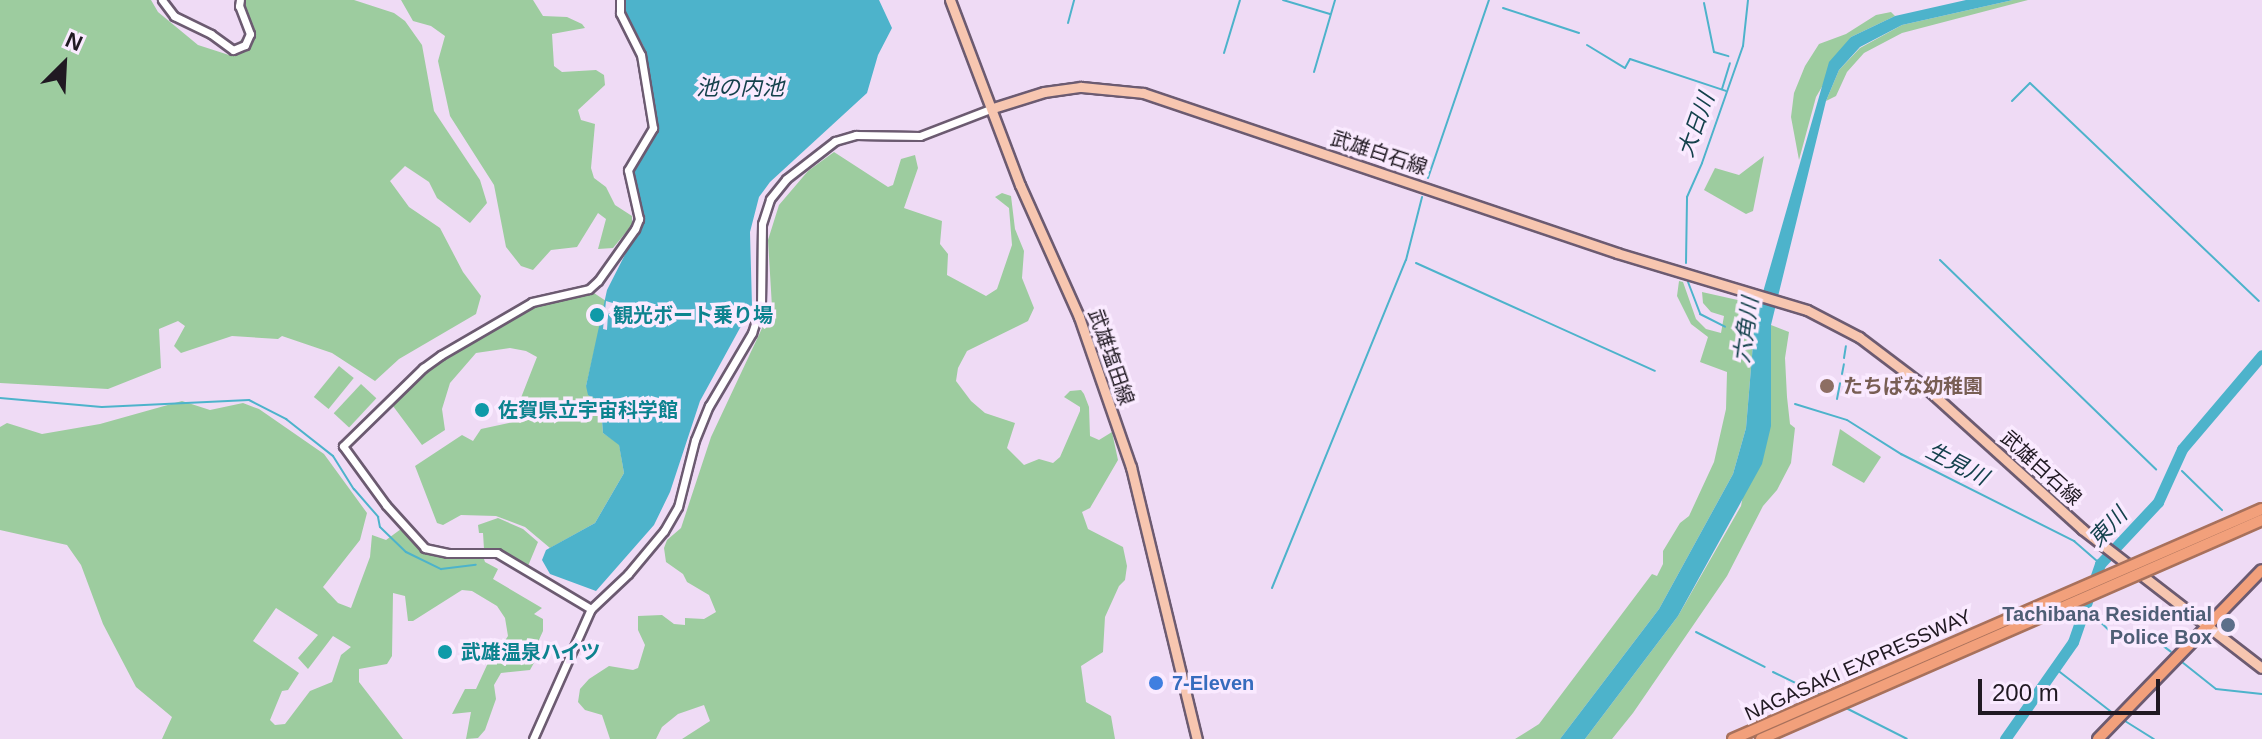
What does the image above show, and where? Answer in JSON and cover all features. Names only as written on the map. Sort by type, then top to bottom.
[{"type":"highway","name":"NAGASAKI EXPRESSWAY","points":[[1733,739],[2262,509]]},
{"type":"highway","name":"NAGASAKI EXPRESSWAY","points":[[1761,739],[2262,520]]},
{"type":"highway","points":[[2098,739],[2262,570]]},
{"type":"main road","name":"武雄塩田線","points":[[950,0],[1020,185],[1079,317],[1131,467],[1197,739]]},
{"type":"main road","name":"武雄白石線","points":[[993,108],[1044,92],[1081,87],[1133,91],[1617,253],[1790,305],[1859,337],[1925,387],[2026,482],[2262,668]]},
{"type":"street","points":[[162,0],[174,16],[211,34],[233,50],[245,45],[250,34],[239,6],[240,0]]},
{"type":"street","points":[[591,609],[497,553],[448,553],[425,548],[386,505],[343,446],[423,368],[441,355],[532,302],[589,289],[635,229],[639,219],[628,170],[653,128],[641,55],[620,13],[620,0]]},
{"type":"street","points":[[533,739],[591,609],[664,531],[678,507],[695,440],[709,406],[752,333],[761,306],[762,224],[770,199],[786,179],[835,141],[856,135],[920,136],[993,108]]},
{"type":"green space","points":[[0,0],[151,0],[158,12],[198,45],[229,55],[244,36],[246,0],[354,0],[394,13],[405,21],[422,45],[434,111],[480,180],[487,203],[470,223],[437,198],[429,182],[405,166],[390,181],[409,207],[440,228],[463,272],[481,296],[476,314],[399,359],[375,381],[332,353],[282,336],[278,339],[232,336],[181,353],[174,346],[185,326],[178,321],[159,329],[161,368],[108,389],[0,383]]},
{"type":"green space","points":[[401,0],[533,0],[543,16],[567,17],[582,24],[585,28],[552,34],[554,66],[562,72],[596,70],[604,75],[605,85],[578,110],[581,120],[595,124],[591,168],[594,178],[606,187],[615,205],[632,216],[632,225],[613,248],[598,249],[606,219],[598,213],[577,247],[551,250],[533,270],[521,266],[506,247],[494,185],[450,116],[438,61],[445,36],[431,26],[413,21]]},
{"type":"green space","points":[[2013,0],[2028,0],[1902,33],[1864,53],[1847,72],[1836,96],[1826,101],[1839,70],[1860,48],[1902,25]]},
{"type":"green space","points":[[1891,12],[1895,16],[1851,37],[1816,97],[1799,160],[1791,117],[1794,93],[1805,66],[1819,44],[1846,34],[1876,15]]},
{"type":"green space","points":[[834,152],[888,187],[893,185],[901,159],[915,155],[918,168],[904,208],[942,221],[940,244],[948,254],[947,275],[986,296],[997,289],[1012,245],[1009,208],[995,197],[1002,193],[1011,196],[1015,229],[1024,251],[1022,278],[1034,308],[1028,321],[967,351],[958,368],[956,381],[985,413],[1015,423],[1007,448],[1024,465],[1039,459],[1053,463],[1060,457],[1080,411],[1080,407],[1064,397],[1070,391],[1081,390],[1084,394],[1089,407],[1090,436],[1099,440],[1112,432],[1118,460],[1090,508],[1082,512],[1088,529],[1123,547],[1127,566],[1125,580],[1119,586],[1105,617],[1103,652],[1081,666],[1086,702],[1111,716],[1115,739],[682,739],[710,721],[704,705],[678,714],[662,727],[656,739],[610,739],[602,715],[585,710],[578,702],[580,689],[609,666],[638,668],[645,645],[638,630],[638,616],[662,615],[674,624],[685,625],[685,618],[704,619],[716,612],[709,595],[687,582],[683,574],[666,562],[664,548],[667,540],[681,528],[711,437],[772,307],[768,240],[779,205],[808,171]]},
{"type":"green space","points":[[1764,156],[1753,211],[1746,214],[1704,190],[1715,168],[1739,175]]},
{"type":"green space","points":[[1679,281],[1683,282],[1696,319],[1706,329],[1721,333],[1724,316],[1711,312],[1703,303],[1702,292],[1751,303],[1748,317],[1755,320],[1746,428],[1733,474],[1659,609],[1560,739],[1515,739],[1539,724],[1652,574],[1657,576],[1663,564],[1663,551],[1680,523],[1689,516],[1714,462],[1726,409],[1727,372],[1700,362],[1708,337],[1691,324],[1677,296]]},
{"type":"green space","points":[[591,291],[606,301],[586,386],[601,408],[603,433],[619,444],[624,473],[595,523],[550,548],[525,527],[496,516],[461,515],[443,525],[437,523],[415,466],[462,435],[473,441],[481,429],[522,420],[515,413],[537,357],[510,348],[476,353],[450,383],[442,409],[445,430],[422,445],[393,406],[427,372],[492,326],[532,304]]},
{"type":"green space","points":[[1771,325],[1789,332],[1785,358],[1787,397],[1790,424],[1795,428],[1791,463],[1777,490],[1763,506],[1727,576],[1633,713],[1612,739],[1585,739],[1678,616],[1741,506],[1769,360]]},
{"type":"green space","points":[[339,366],[354,378],[329,409],[314,397]]},
{"type":"green space","points":[[361,384],[376,398],[349,428],[334,413]]},
{"type":"green space","points":[[182,401],[210,410],[243,403],[259,409],[324,454],[367,513],[360,540],[323,587],[338,603],[351,608],[370,557],[372,535],[386,540],[401,529],[416,545],[437,556],[483,556],[485,562],[498,569],[493,579],[542,608],[534,614],[543,619],[543,631],[533,653],[535,661],[530,670],[501,673],[494,685],[496,699],[485,730],[478,738],[466,739],[471,712],[452,714],[465,689],[476,689],[493,652],[496,654],[508,636],[505,618],[497,606],[472,591],[462,590],[413,621],[408,621],[405,596],[393,593],[392,656],[387,664],[359,669],[359,682],[403,739],[162,739],[172,717],[136,687],[103,624],[81,565],[67,545],[0,530],[0,427],[7,423],[42,434],[100,424]],"holes":[[[276,608],[318,635],[298,658],[308,669],[333,636],[351,647],[341,655],[332,682],[310,691],[285,724],[275,725],[270,720],[282,691],[288,690],[299,673],[253,641]]]},
{"type":"green space","points":[[1840,429],[1881,457],[1864,483],[1832,465]]},
{"type":"green space","points":[[498,518],[523,529],[538,542],[528,566],[502,552],[484,549],[483,533],[479,533],[478,525]]},
{"type":"water","name":"池の内池","points":[[626,0],[879,0],[892,28],[878,55],[867,93],[770,182],[759,197],[750,232],[752,306],[700,401],[670,492],[654,525],[596,591],[550,574],[542,560],[546,550],[595,523],[624,473],[619,445],[603,433],[601,408],[598,400],[588,395],[586,386],[607,290],[640,225],[640,206],[629,176],[637,156],[656,129],[644,47],[624,9]]},
{"type":"water","points":[[1966,0],[2013,0],[1902,25],[1860,47],[1839,70],[1826,101],[1771,325],[1771,426],[1762,464],[1678,616],[1585,739],[1560,739],[1659,609],[1733,474],[1746,428],[1755,320],[1829,62],[1851,37],[1895,16]]},
{"type":"pier","points":[[606,301],[633,309],[631,321],[623,319],[623,312],[614,311],[608,314],[607,330],[603,329]]},
{"type":"waterway","points":[[1068,23],[1074,0]]},
{"type":"waterway","points":[[1224,53],[1240,0]]},
{"type":"waterway","points":[[1283,0],[1330,14]]},
{"type":"waterway","points":[[1314,72],[1335,0]]},
{"type":"waterway","points":[[1428,178],[1489,0]]},
{"type":"waterway","name":"大日川","points":[[1686,263],[1687,197],[1743,46],[1748,0]]},
{"type":"waterway","points":[[1704,3],[1714,52],[1728,56]]},
{"type":"waterway","points":[[1503,8],[1579,33]]},
{"type":"waterway","points":[[1587,45],[1625,68],[1630,59],[1726,91]]},
{"type":"waterway","points":[[1722,89],[1730,63]]},
{"type":"waterway","points":[[2012,101],[2030,83],[2259,301]]},
{"type":"waterway","points":[[1272,588],[1406,260],[1422,197]]},
{"type":"waterway","points":[[1940,260],[2156,469]]},
{"type":"waterway","points":[[1416,263],[1655,371]]},
{"type":"waterway","name":"大日川","points":[[1688,282],[1700,314],[1725,327]]},
{"type":"waterway","name":"大日川","points":[[1745,330],[1753,332]]},
{"type":"waterway","points":[[1844,358],[1846,346]]},
{"type":"waterway","name":"東川","points":[[2005,739],[2073,642],[2100,564],[2158,502],[2182,449],[2262,355]]},
{"type":"waterway","points":[[1842,374],[1844,364]]},
{"type":"waterway","points":[[1837,399],[1840,383]]},
{"type":"waterway","points":[[0,398],[102,407],[249,400],[286,419],[333,456],[354,489],[378,517],[380,527],[406,552],[441,569],[476,565]]},
{"type":"waterway","name":"生見川","points":[[1795,404],[1847,420],[1901,454],[2074,541],[2100,564]]},
{"type":"waterway","points":[[2182,471],[2222,510]]},
{"type":"waterway","points":[[2087,609],[2111,632],[2146,633],[2171,652]]},
{"type":"waterway","points":[[1696,632],[1765,667]]},
{"type":"waterway","points":[[2182,662],[2216,689],[2262,694]]},
{"type":"waterway","points":[[2056,669],[2114,714]]},
{"type":"waterway","points":[[1773,672],[1822,696]]},
{"type":"waterway","points":[[1846,708],[1907,739]]},
{"type":"waterway","points":[[2125,721],[2154,739]]},
{"type":"place","name":"観光ボート乗り場","points":[[597,315]]},
{"type":"place","name":"たちばな幼稚園","points":[[1827,386]]},
{"type":"place","name":"佐賀県立宇宙科学館","points":[[482,410]]},
{"type":"place","name":"Tachibana Residential Police Box","points":[[2228,625]]},
{"type":"place","name":"武雄温泉ハイツ","points":[[445,652]]},
{"type":"place","name":"7-Eleven","points":[[1156,683]]},
{"type":"water label","name":"六角川","points":[[1746,330]]}]
